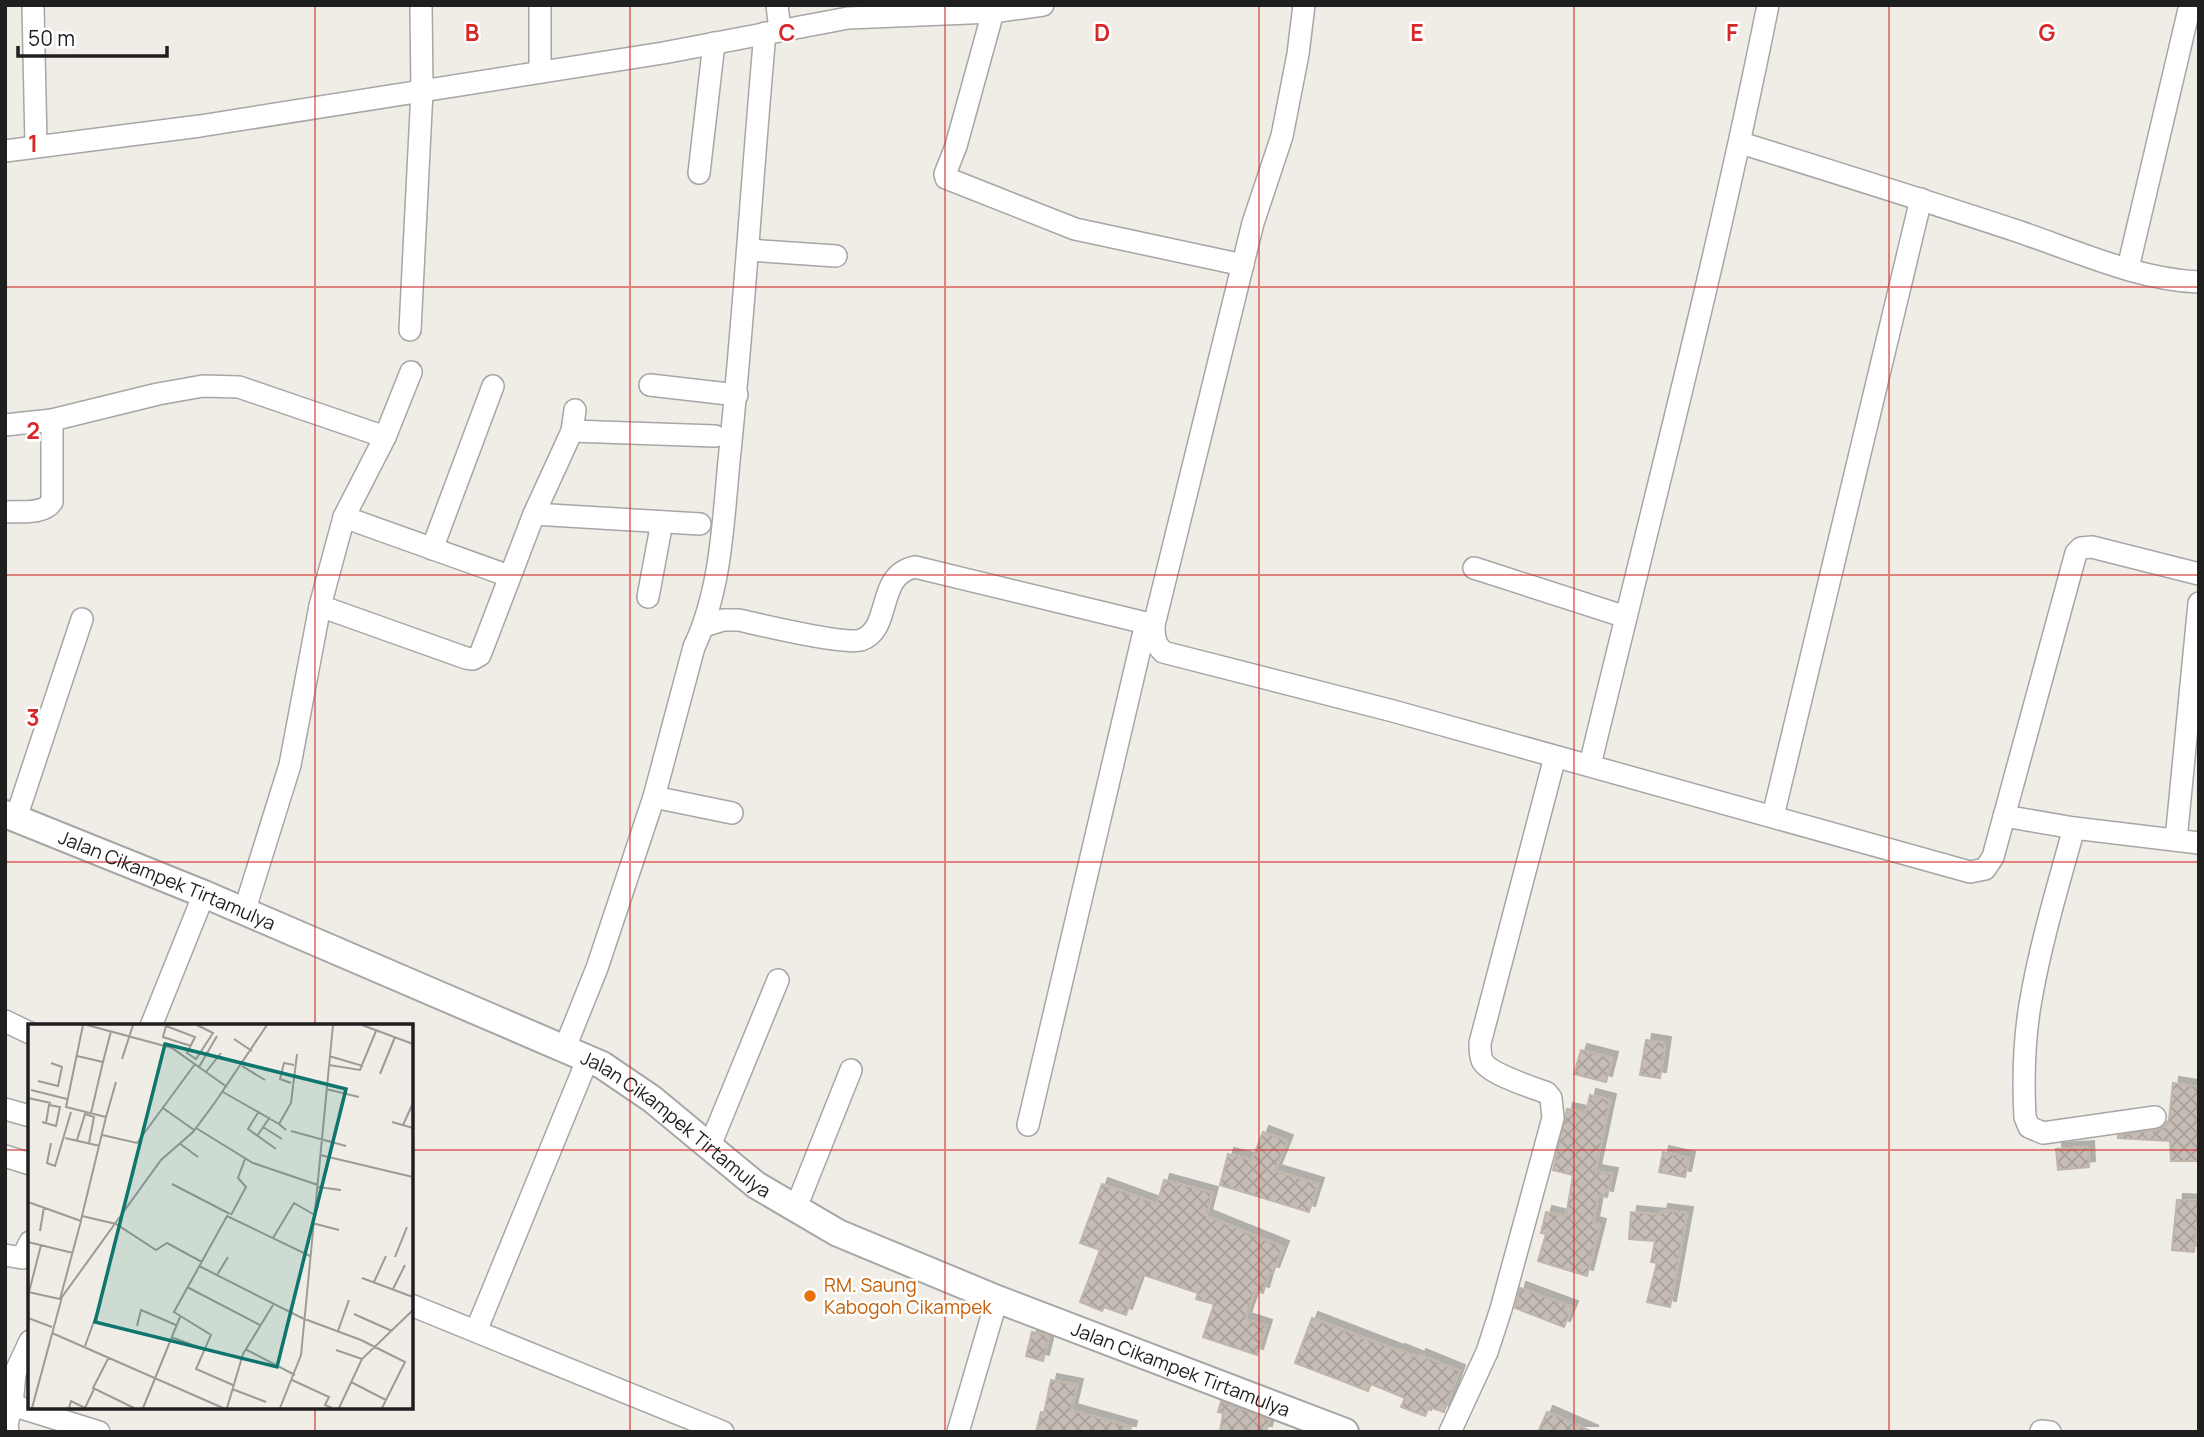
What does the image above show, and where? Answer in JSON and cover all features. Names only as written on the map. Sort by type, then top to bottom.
[{"type":"street","points":[[33,5],[36,145]]},
{"type":"street","points":[[410,330],[422,91],[421,5]]},
{"type":"street","points":[[540,5],[540,72]]},
{"type":"street","points":[[476,1331],[576,1054],[597,968],[654,797],[694,647],[704,626],[720,556],[737,395],[748,250],[777,5]]},
{"type":"street","points":[[5,151],[201,126],[714,43],[848,18],[993,12],[1042,5]]},
{"type":"street","points":[[1028,1125],[1150,624],[1260,198],[1283,136],[1304,5]]},
{"type":"street","points":[[1590,765],[1701,315],[1741,143],[1769,5]]},
{"type":"street","points":[[2128,268],[2190,5]]},
{"type":"street","points":[[993,12],[946,178],[1074,229],[1243,265]]},
{"type":"street","points":[[699,173],[714,43]]},
{"type":"street","points":[[1741,143],[2128,268],[2165,279],[2199,282]]},
{"type":"street","points":[[1773,817],[1921,199]]},
{"type":"street","points":[[748,250],[836,256]]},
{"type":"street","points":[[244,912],[290,765],[320,606],[344,517],[385,437],[411,372]]},
{"type":"street","points":[[650,385],[737,395]]},
{"type":"street","points":[[5,425],[52,420],[203,386],[239,387],[385,437]]},
{"type":"street","points":[[432,549],[493,386]]},
{"type":"street","points":[[320,606],[473,659],[480,655],[534,514],[572,431],[575,410]]},
{"type":"street","points":[[5,512],[40,510],[48,508],[52,502],[52,420]]},
{"type":"street","points":[[572,431],[715,436]]},
{"type":"street","points":[[534,514],[700,524]]},
{"type":"street","points":[[344,517],[509,576]]},
{"type":"street","points":[[648,597],[662,522]]},
{"type":"street","points":[[1150,624],[1156,645],[1163,652],[1394,711],[1970,872],[1989,865],[2076,553],[2081,548],[2092,547],[2199,574]]},
{"type":"street","points":[[704,626],[723,620],[739,620],[844,641],[864,639],[875,628],[894,579],[906,569],[915,567],[1150,624]]},
{"type":"street","points":[[1474,568],[1626,617]]},
{"type":"street","points":[[2176,841],[2199,603]]},
{"type":"street","points":[[11,816],[82,619]]},
{"type":"street","points":[[1450,1432],[1487,1352],[1553,1118],[1551,1098],[1547,1093],[1492,1070],[1482,1063],[1480,1043],[1555,757]]},
{"type":"street","points":[[654,797],[732,813]]},
{"type":"street","name":"Jalan Cikampek Tirtamulya","points":[[11,816],[204,894],[576,1054],[622,1077],[756,1185],[795,1210],[871,1248],[1345,1432]]},
{"type":"street","points":[[2004,816],[2074,828],[2199,843]]},
{"type":"street","points":[[2074,828],[2030,1005],[2025,1055],[2025,1117],[2029,1127],[2043,1133],[2155,1117]]},
{"type":"street","points":[[152,1024],[204,894]]},
{"type":"street","points":[[709,1148],[778,980]]},
{"type":"street","points":[[5,1021],[28,1031]]},
{"type":"street","points":[[795,1210],[851,1070]]},
{"type":"street","points":[[5,1109],[28,1115]]},
{"type":"street","points":[[5,1156],[28,1163]]},
{"type":"street","points":[[5,1255],[22,1258],[28,1246]]},
{"type":"street","points":[[958,1432],[997,1298]]},
{"type":"street","points":[[413,1306],[723,1432]]},
{"type":"street","points":[[8,1432],[15,1373],[28,1345]]},
{"type":"street","points":[[12,1405],[99,1432]]},
{"type":"building","points":[[1646,1040],[1665,1043],[1660,1078],[1640,1075]]},
{"type":"building","points":[[1581,1050],[1612,1058],[1606,1082],[1574,1074]]},
{"type":"building","points":[[2173,1083],[2199,1087],[2199,1161],[2171,1161],[2170,1141],[2118,1138],[2118,1135],[2164,1127],[2169,1120]]},
{"type":"building","points":[[1590,1095],[1610,1100],[1595,1171],[1612,1174],[1607,1197],[1598,1195],[1593,1223],[1600,1225],[1587,1276],[1538,1261],[1546,1234],[1541,1233],[1546,1212],[1566,1217],[1573,1175],[1553,1170],[1567,1109],[1586,1113]]},
{"type":"building","points":[[1263,1132],[1287,1141],[1275,1171],[1318,1184],[1309,1212],[1220,1185],[1228,1154],[1252,1160]]},
{"type":"building","points":[[2088,1147],[2089,1167],[2058,1170],[2056,1149]]},
{"type":"building","points":[[1663,1152],[1689,1158],[1685,1177],[1659,1172]]},
{"type":"building","points":[[1164,1180],[1212,1193],[1206,1216],[1283,1247],[1273,1273],[1269,1272],[1263,1293],[1255,1290],[1245,1319],[1266,1326],[1257,1355],[1203,1337],[1214,1304],[1196,1299],[1198,1293],[1141,1274],[1126,1315],[1104,1307],[1102,1311],[1080,1302],[1100,1250],[1080,1243],[1102,1184],[1157,1204]]},
{"type":"building","points":[[2177,1200],[2199,1201],[2199,1223],[2194,1252],[2172,1250]]},
{"type":"building","points":[[1662,1210],[1687,1213],[1670,1307],[1647,1302],[1657,1263],[1651,1262],[1655,1241],[1629,1239],[1631,1212],[1661,1215]]},
{"type":"building","points":[[1520,1288],[1572,1307],[1564,1327],[1515,1308]]},
{"type":"building","points":[[1312,1318],[1459,1371],[1444,1412],[1429,1407],[1425,1416],[1401,1407],[1405,1398],[1371,1384],[1368,1391],[1295,1363]]},
{"type":"building","points":[[1032,1332],[1049,1336],[1043,1361],[1026,1356]]},
{"type":"building","points":[[1051,1380],[1077,1385],[1071,1410],[1131,1427],[1130,1432],[1036,1432],[1041,1412],[1044,1413]]},
{"type":"building","points":[[1221,1401],[1269,1420],[1266,1432],[1220,1432],[1223,1413],[1218,1412]]},
{"type":"building","points":[[1547,1412],[1593,1432],[1538,1432]]},
{"type":"place","name":"RM. Saung Kabogoh Cikampek","points":[[810,1296]]}]
